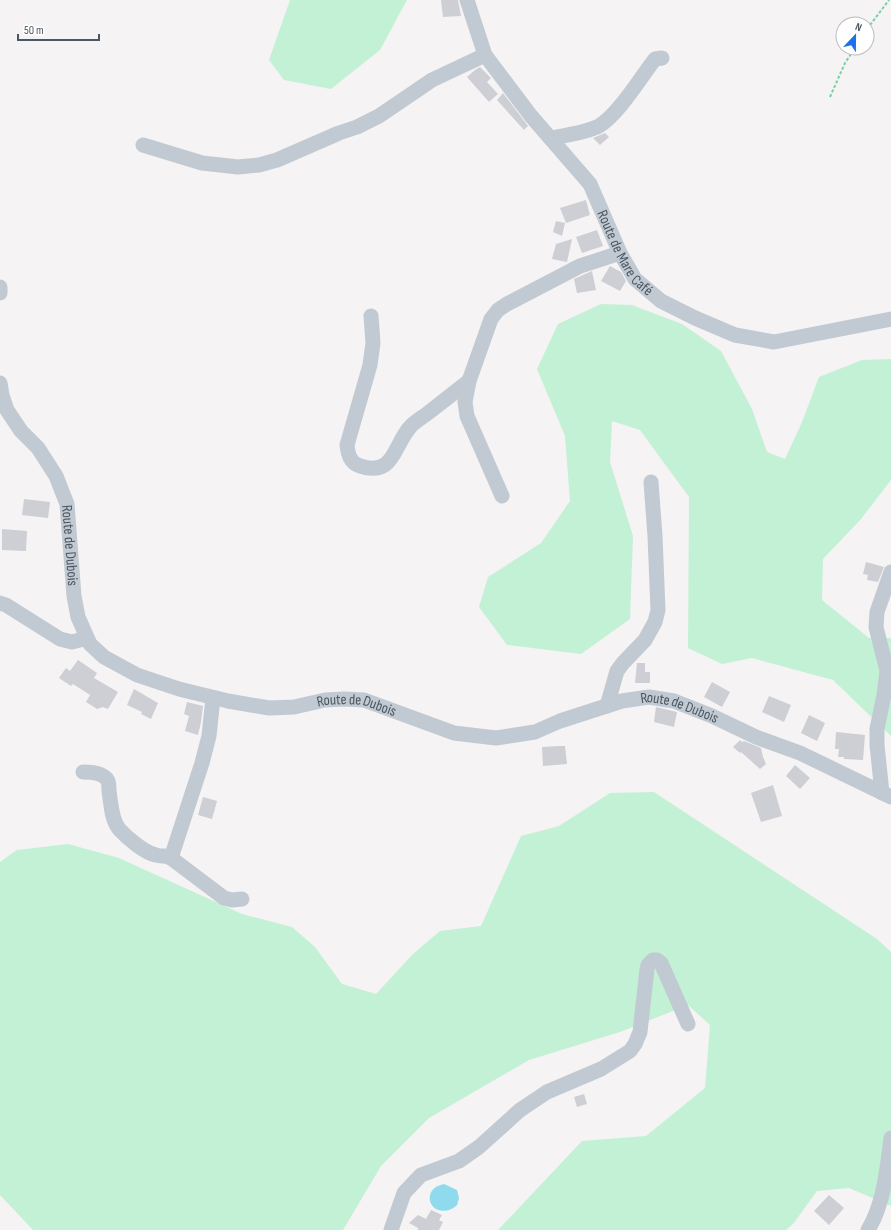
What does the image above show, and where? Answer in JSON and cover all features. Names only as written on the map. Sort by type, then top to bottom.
[{"type":"street","name":"Route de Mare Café","points":[[467,0],[485,55],[531,116],[590,184],[620,254],[635,279],[661,301],[734,335],[774,342],[891,319]]},
{"type":"street","points":[[143,145],[202,163],[238,167],[259,165],[277,160],[339,133],[357,127],[379,116],[432,80],[485,55]]},
{"type":"street","points":[[551,138],[588,130],[599,126],[617,110],[655,59],[662,58]]},
{"type":"street","points":[[502,496],[467,416],[465,402],[469,381],[492,319],[498,310],[507,304],[580,266],[620,254]]},
{"type":"street","points":[[0,287],[0,293]]},
{"type":"street","points":[[371,316],[373,343],[370,365],[347,445],[348,456],[356,465],[370,469],[380,468],[391,460],[403,437],[411,426],[469,381]]},
{"type":"street","name":"Route de Dubois","points":[[0,383],[7,410],[21,431],[38,448],[56,476],[67,504],[74,596],[78,617],[87,638],[90,644],[104,656],[137,675],[179,689],[213,698],[269,708],[294,707],[325,700],[364,700],[454,733],[496,738],[535,732],[560,721],[622,701],[649,698],[674,701],[712,716],[756,737],[800,753],[886,795]]},
{"type":"street","points":[[607,706],[617,671],[645,640],[655,622],[658,610],[652,482]]},
{"type":"street","points":[[886,795],[876,745],[877,729],[887,671],[876,627],[877,612],[891,572]]},
{"type":"street","points":[[0,603],[6,605],[60,639],[72,642],[87,638]]},
{"type":"street","points":[[171,858],[202,763],[209,736],[213,698]]},
{"type":"street","points":[[83,772],[95,773],[103,777],[108,782],[115,820],[118,828],[128,838],[157,856],[171,858],[224,898],[232,900],[242,899]]},
{"type":"street","points":[[391,1230],[404,1193],[421,1175],[459,1161],[479,1147],[520,1110],[547,1092],[601,1069],[630,1051],[640,1032],[647,969],[648,965],[653,960],[657,960],[661,963],[688,1024]]},
{"type":"street","points":[[868,1230],[874,1219],[886,1173],[891,1138]]},
{"type":"path","points":[[875,18],[889,0]]},
{"type":"path","points":[[830,97],[850,56]]},
{"type":"green space","points":[[290,0],[407,0],[380,50],[331,89],[284,80],[269,60]]},
{"type":"green space","points":[[601,304],[632,305],[682,324],[721,351],[752,409],[767,452],[785,459],[802,422],[819,377],[862,360],[891,359],[891,480],[861,519],[823,559],[822,600],[869,638],[891,638],[891,736],[833,680],[752,658],[722,664],[688,648],[689,497],[640,430],[612,421],[610,462],[633,536],[630,619],[581,654],[507,645],[479,607],[488,577],[541,543],[570,501],[565,436],[537,369],[558,324]]},
{"type":"green space","points":[[654,792],[877,939],[891,952],[891,1206],[849,1188],[817,1191],[793,1224],[786,1230],[498,1230],[582,1141],[646,1136],[705,1088],[710,1025],[688,1005],[620,1032],[529,1060],[429,1118],[381,1166],[343,1230],[33,1230],[0,1195],[0,862],[17,850],[68,844],[119,858],[242,914],[292,927],[315,947],[342,984],[376,994],[413,954],[440,931],[481,926],[521,836],[559,826],[610,793]]},
{"type":"water","points":[[444,1184],[457,1190],[459,1198],[457,1205],[449,1210],[442,1211],[436,1209],[432,1205],[430,1196],[432,1191]]},
{"type":"building","points":[[441,0],[458,0],[461,16],[443,17]]},
{"type":"building","points":[[480,67],[491,78],[487,82],[498,94],[489,102],[467,77]]},
{"type":"building","points":[[503,93],[528,126],[524,130],[497,100]]},
{"type":"building","points":[[605,133],[609,137],[600,145],[593,138]]},
{"type":"building","points":[[586,200],[590,215],[566,223],[560,208]]},
{"type":"building","points":[[556,221],[565,223],[562,236],[553,232]]},
{"type":"building","points":[[597,230],[603,246],[582,253],[576,237]]},
{"type":"building","points":[[572,239],[567,262],[552,259],[556,244]]},
{"type":"building","points":[[610,266],[621,272],[626,281],[620,291],[601,281]]},
{"type":"building","points":[[592,271],[596,290],[577,293],[574,279]]},
{"type":"building","points":[[24,499],[50,502],[48,518],[22,515]]},
{"type":"building","points":[[2,529],[27,531],[26,551],[2,550]]},
{"type":"building","points":[[866,562],[884,567],[878,582],[867,580],[868,575],[863,574]]},
{"type":"building","points":[[78,660],[97,673],[94,678],[118,692],[108,709],[103,707],[97,709],[86,702],[90,695],[73,684],[71,686],[59,678],[66,668],[70,671]]},
{"type":"building","points":[[637,663],[645,663],[645,672],[650,672],[650,683],[635,683]]},
{"type":"building","points":[[712,682],[730,692],[722,707],[704,697]]},
{"type":"building","points":[[134,689],[158,703],[151,719],[141,714],[142,712],[127,705]]},
{"type":"building","points":[[769,696],[791,705],[784,722],[762,712]]},
{"type":"building","points":[[187,702],[203,706],[198,735],[185,731],[189,716],[184,714]]},
{"type":"building","points":[[656,707],[677,712],[674,727],[654,722]]},
{"type":"building","points":[[809,715],[825,723],[817,741],[801,733]]},
{"type":"building","points":[[836,732],[865,735],[863,760],[844,759],[844,757],[838,757],[839,749],[835,749]]},
{"type":"building","points":[[740,740],[761,748],[766,764],[760,769],[733,747]]},
{"type":"building","points":[[565,746],[567,764],[543,766],[542,747]]},
{"type":"building","points":[[795,765],[810,778],[800,789],[786,776]]},
{"type":"building","points":[[773,785],[782,816],[761,822],[751,793]]},
{"type":"building","points":[[203,797],[217,801],[212,819],[198,815]]},
{"type":"building","points":[[584,1094],[587,1104],[577,1107],[574,1097]]},
{"type":"building","points":[[829,1195],[844,1208],[829,1225],[814,1211]]},
{"type":"building","points":[[431,1210],[442,1215],[439,1220],[443,1222],[439,1230],[418,1230],[418,1228],[409,1223],[418,1215],[426,1219]]}]
